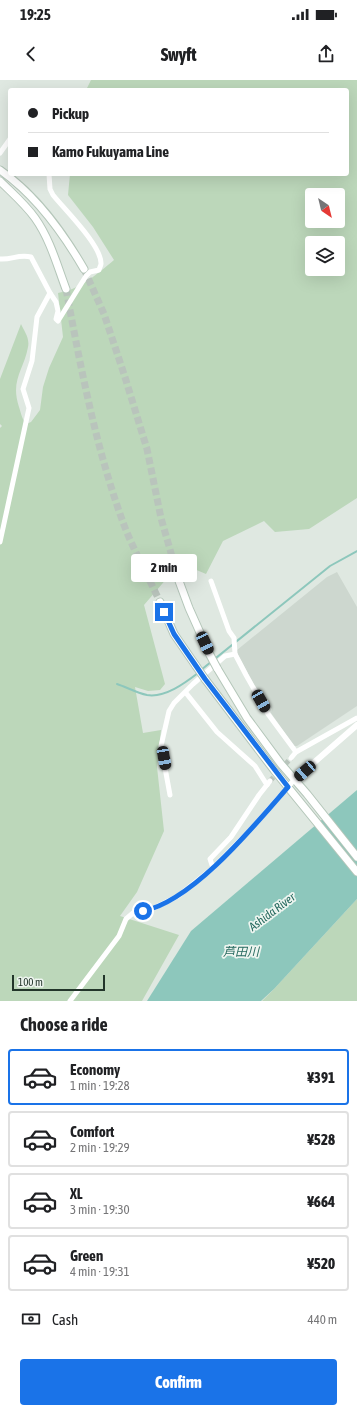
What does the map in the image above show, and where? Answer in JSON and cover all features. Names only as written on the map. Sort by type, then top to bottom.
[{"type":"main road","points":[[0,170],[24,190],[53,221],[69,242],[84,269]]},
{"type":"main road","points":[[0,181],[17,196],[35,218],[54,255],[66,289]]},
{"type":"main road","points":[[179,581],[189,608],[210,655],[247,718],[294,780],[357,857]]},
{"type":"main road","points":[[160,602],[174,634],[205,679],[288,787],[357,872]]},
{"type":"street","points":[[1,151],[8,142]]},
{"type":"street","points":[[0,259],[9,260],[14,256],[23,255],[31,257],[56,302],[58,311],[56,319],[58,321],[86,276],[90,272],[99,270],[101,264],[99,255],[92,241],[53,195],[50,189],[49,176]]},
{"type":"street","points":[[0,542],[29,408],[23,389],[32,361],[36,317],[50,293]]},
{"type":"street","points":[[211,581],[229,631],[234,638],[235,654],[268,714],[296,752]]},
{"type":"street","points":[[170,795],[162,746],[169,711],[174,703],[186,693],[193,684],[224,656],[235,654]]},
{"type":"street","points":[[186,693],[217,732],[255,766],[268,783],[232,837],[210,860],[213,868]]},
{"type":"street","points":[[291,758],[296,752],[357,718]]},
{"type":"street","points":[[70,1001],[119,936],[126,919],[133,913],[152,909],[178,896],[213,868],[253,827],[294,780],[357,725]]},
{"type":"shaded area","points":[[337,572],[357,607],[357,706],[297,746],[294,746],[271,713],[272,709],[255,686],[237,653],[237,650],[327,577]]},
{"type":"green space","points":[[91,80],[357,80],[357,498],[309,529],[275,532],[264,521],[223,541],[206,574],[180,563],[144,605],[165,684],[160,690],[148,691],[135,687],[143,733],[161,730],[157,767],[164,831],[137,892],[120,916],[179,935],[142,1001],[0,1001],[0,428],[2,426],[0,424],[0,379],[21,324],[28,344],[16,389],[22,416],[26,424],[31,422],[40,410],[43,387],[49,368],[63,337],[58,293],[74,288],[95,276],[114,260],[93,227],[68,195],[70,176],[349,176],[349,88],[87,88]]},
{"type":"green space","points":[[357,899],[357,1001],[262,1001],[274,989]]},
{"type":"water","name":"芦田川","points":[[357,790],[357,899],[274,989],[261,1001],[147,1001],[191,931]]},
{"type":"waterway","points":[[201,670],[330,566],[357,551]]},
{"type":"waterway","points":[[117,684],[143,694],[154,695],[168,692],[198,673]]},
{"type":"tunnel","points":[[84,269],[104,314],[147,449],[161,518],[179,581]]},
{"type":"tunnel","points":[[66,289],[90,408],[105,467],[128,535],[160,602]]},
{"type":"tunnel","points":[[270,781],[291,758]]},
{"type":"route","points":[[143,911],[152,909],[178,896],[213,868],[253,827],[288,787],[205,679],[174,634],[164,612]]},
{"type":"water label","name":"Ashida River","points":[[272,912]]}]
